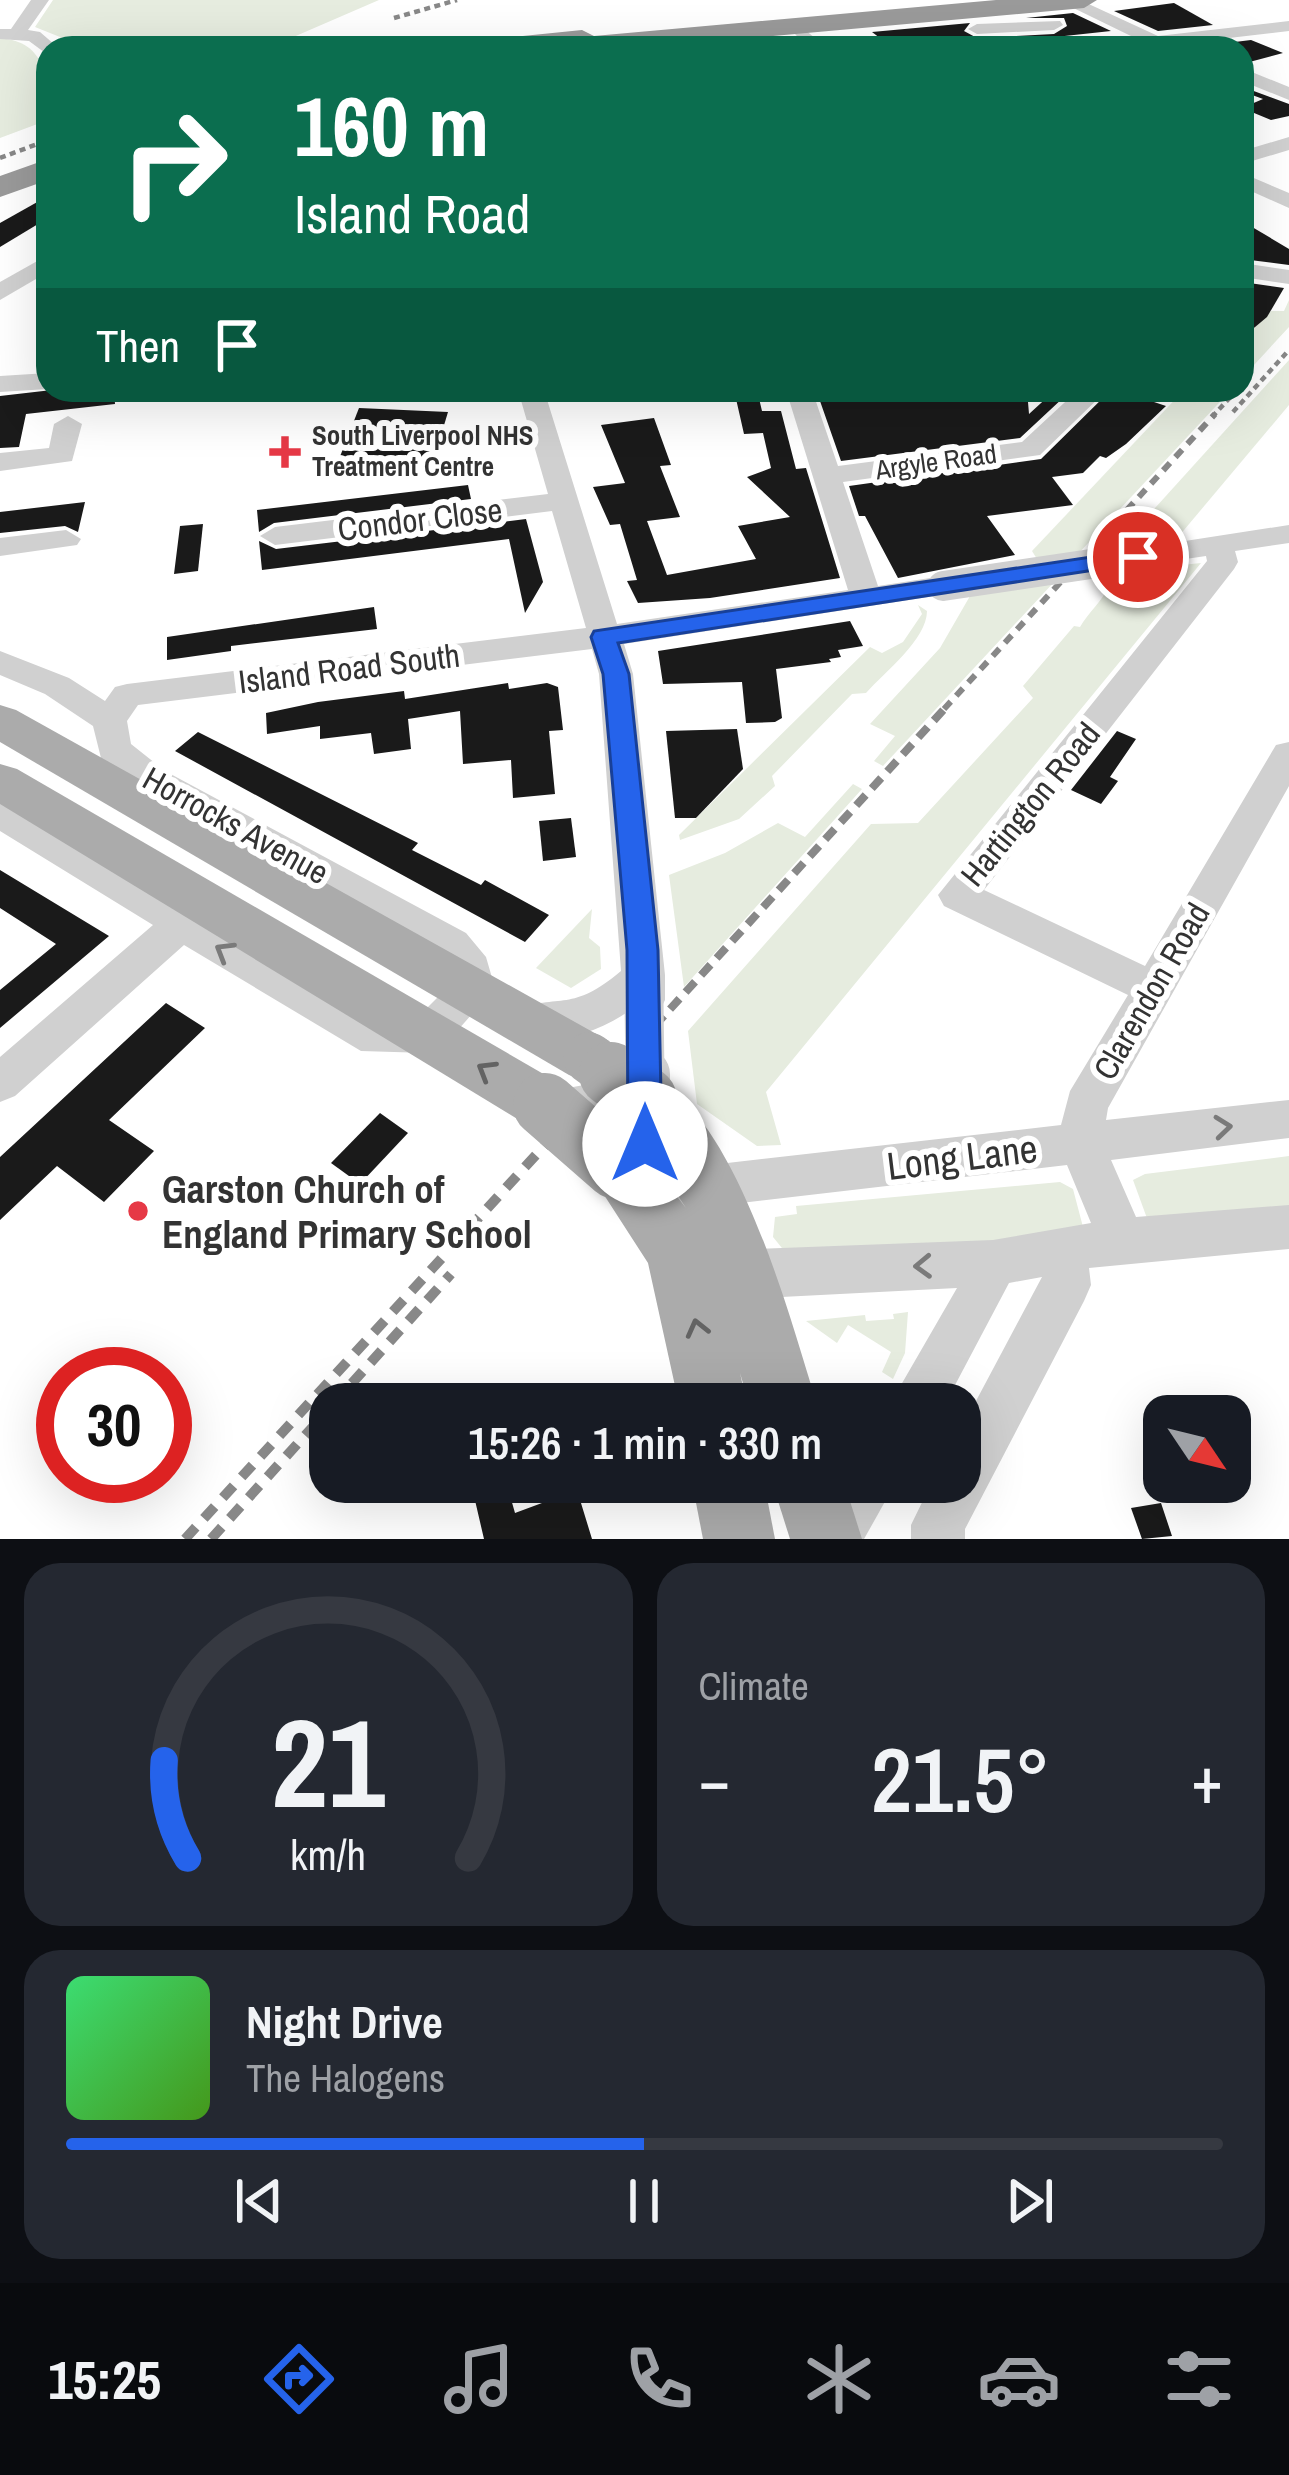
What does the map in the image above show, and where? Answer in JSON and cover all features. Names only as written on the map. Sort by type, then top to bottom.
[{"type":"highway","points":[[707,36],[1066,9],[1084,0]]},
{"type":"highway","points":[[676,36],[1015,15]]},
{"type":"highway","points":[[0,176],[36,165]]},
{"type":"highway","points":[[0,187],[36,167]]},
{"type":"main road","name":"Horrocks Avenue","points":[[0,721],[590,1058],[643,1131],[710,1186],[745,1276],[777,1383]]},
{"type":"main road","name":"Horrocks Avenue","points":[[0,781],[552,1110],[643,1131]]},
{"type":"main road","name":"Horrocks Avenue","points":[[643,1131],[673,1248]]},
{"type":"main road","points":[[673,1248],[707,1383]]},
{"type":"main road","points":[[732,1503],[739,1539]]},
{"type":"main road","points":[[816,1503],[829,1539]]},
{"type":"street","points":[[9,33],[40,0]]},
{"type":"street","points":[[977,28],[1015,15],[1066,9],[1145,36]]},
{"type":"street","points":[[1214,36],[1289,26]]},
{"type":"street","points":[[1242,31],[1289,50]]},
{"type":"street","points":[[1254,79],[1289,94]]},
{"type":"street","points":[[1254,185],[1289,201]]},
{"type":"street","points":[[0,293],[36,270]]},
{"type":"street","points":[[1254,272],[1289,277]]},
{"type":"street","points":[[0,384],[36,382]]},
{"type":"street","points":[[535,402],[616,674],[644,987],[643,1131]]},
{"type":"street","points":[[804,402],[866,597]]},
{"type":"street","name":"Argyle Road","points":[[826,476],[1030,449],[1081,402]]},
{"type":"street","points":[[57,485],[68,424]]},
{"type":"street","points":[[0,461],[62,455]]},
{"type":"street","name":"Condor Close","points":[[275,536],[565,501]]},
{"type":"street","name":"Island Road South","points":[[118,708],[1289,534]]},
{"type":"street","points":[[0,547],[66,539]]},
{"type":"street","name":"Hartington Road","points":[[1150,987],[958,895],[1223,562],[1218,544]]},
{"type":"street","name":"Horrocks Avenue","points":[[0,662],[118,708],[114,749],[124,762],[452,944],[466,957],[474,988]]},
{"type":"street","name":"Clarendon Road","points":[[1081,1143],[1086,1105],[1150,987],[1284,774]]},
{"type":"street","name":"Horrocks Avenue","points":[[0,813],[361,1033],[427,1035]]},
{"type":"street","points":[[0,1084],[180,925]]},
{"type":"street","points":[[527,1022],[561,1023],[592,1016],[644,987]]},
{"type":"street","points":[[427,1035],[474,988]]},
{"type":"street","name":"Long Lane","points":[[710,1186],[1289,1119]]},
{"type":"street","points":[[1081,1143],[1122,1240]]},
{"type":"street","points":[[710,1186],[673,1248],[745,1276],[993,1263],[1122,1240],[1289,1227]]},
{"type":"street","points":[[938,1539],[938,1525],[1067,1285],[1063,1250]]},
{"type":"street","points":[[928,1383],[981,1293],[993,1263]]},
{"type":"street","points":[[829,1539],[854,1503]]},
{"type":"shaded area","points":[[53,0],[379,0],[296,36],[58,36],[35,27]]},
{"type":"shaded area","points":[[0,38],[16,41],[36,55],[36,124],[0,138]]},
{"type":"shaded area","points":[[1289,300],[1289,327],[1254,365],[1254,328],[1271,311],[1284,311]]},
{"type":"shaded area","points":[[1289,360],[1289,405],[1179,536],[1117,550],[1254,402]]},
{"type":"shaded area","points":[[1173,402],[1220,402],[1077,555],[1037,559],[1032,551]]},
{"type":"shaded area","points":[[1201,563],[766,1092],[781,1145],[757,1146],[697,1104],[688,1031],[871,824],[918,823],[1033,698],[1023,686],[1074,626],[1080,627],[1106,592],[1108,587],[1095,574]]},
{"type":"shaded area","points":[[1055,581],[883,766],[874,761],[895,736],[870,724],[940,648],[970,596]]},
{"type":"shaded area","points":[[918,605],[927,611],[913,644],[866,693],[852,694],[772,776],[775,786],[739,819],[680,840],[679,835],[870,647],[882,653],[903,642],[922,614]]},
{"type":"shaded area","points":[[853,784],[862,789],[684,987],[669,875],[725,853],[778,823],[805,837]]},
{"type":"shaded area","points":[[592,909],[589,938],[600,947],[601,969],[571,988],[536,968]]},
{"type":"shaded area","points":[[1289,1156],[1289,1212],[1148,1221],[1133,1180],[1145,1174]]},
{"type":"shaded area","points":[[1060,1182],[1073,1189],[1083,1227],[1076,1237],[786,1253],[773,1237],[775,1217],[797,1214],[796,1206]]},
{"type":"shaded area","points":[[908,1312],[905,1353],[893,1379],[882,1372],[891,1352],[848,1325],[837,1343],[806,1321],[865,1315],[866,1321],[894,1319],[893,1314]]},
{"type":"building","points":[[1174,3],[1213,25],[1158,31],[1114,11]]},
{"type":"building","points":[[1073,13],[1111,31],[1064,36],[1016,36],[1054,34],[1067,26],[1064,18],[1026,18]]},
{"type":"building","points":[[970,23],[964,31],[973,36],[877,36],[872,32]]},
{"type":"building","points":[[1254,41],[1283,53],[1254,61]]},
{"type":"building","points":[[1254,91],[1289,104],[1289,116],[1271,120],[1254,113],[1254,103],[1263,99]]},
{"type":"building","points":[[36,203],[36,225],[0,247],[0,223]]},
{"type":"building","points":[[1254,228],[1289,249],[1289,265],[1254,261]]},
{"type":"building","points":[[1254,284],[1284,288],[1267,317],[1254,328]]},
{"type":"building","points":[[36,392],[36,402],[115,404],[26,414],[19,447],[0,448],[0,396]]},
{"type":"building","points":[[737,402],[760,402],[762,411],[781,411],[796,469],[806,468],[840,578],[710,598],[638,603],[627,581],[637,580],[620,524],[610,525],[593,487],[625,483],[601,425],[654,418],[671,465],[660,466],[680,517],[647,521],[667,575],[756,559],[738,526],[790,517],[747,477],[771,468],[763,433],[744,434]]},
{"type":"building","points":[[820,402],[1028,402],[1029,414],[1042,402],[1059,402],[1020,438],[841,461]]},
{"type":"building","points":[[1099,402],[1166,406],[1126,444],[1106,458],[1100,456],[1083,473],[1052,477],[1073,505],[987,516],[1015,555],[898,578],[865,516],[859,516],[849,486],[1041,459]]},
{"type":"building","points":[[359,408],[448,412],[433,462],[339,459]]},
{"type":"building","points":[[468,485],[471,499],[274,523],[259,532],[257,510]]},
{"type":"building","points":[[85,502],[78,532],[65,526],[0,533],[0,512]]},
{"type":"building","points":[[526,519],[543,582],[525,613],[509,539],[262,570],[259,541],[276,549]]},
{"type":"building","points":[[203,524],[198,571],[174,574],[180,526]]},
{"type":"building","points":[[374,607],[377,629],[231,646],[231,651],[167,660],[167,637]]},
{"type":"building","points":[[850,621],[863,646],[838,650],[841,657],[829,659],[831,662],[776,669],[782,718],[775,722],[746,723],[742,682],[663,684],[658,651]]},
{"type":"building","points":[[508,683],[509,689],[547,683],[558,687],[563,730],[549,731],[555,794],[513,798],[511,760],[463,764],[460,711],[408,719],[411,749],[374,754],[371,733],[320,739],[320,726],[267,734],[266,713],[404,691],[405,699]]},
{"type":"building","points":[[737,729],[743,769],[696,818],[675,818],[666,731]]},
{"type":"building","points":[[1117,731],[1136,739],[1110,777],[1118,781],[1101,804],[1071,790]]},
{"type":"building","points":[[198,732],[418,843],[412,850],[481,885],[485,880],[549,915],[525,942],[175,751]]},
{"type":"building","points":[[571,818],[576,857],[543,861],[539,821]]},
{"type":"building","points":[[0,870],[109,936],[0,1028],[0,990],[56,944],[0,908]]},
{"type":"building","points":[[166,1003],[205,1028],[109,1120],[154,1151],[104,1202],[57,1166],[0,1220],[0,1157]]},
{"type":"building","points":[[380,1113],[408,1133],[360,1184],[331,1163]]},
{"type":"building","points":[[476,1503],[512,1503],[515,1513],[542,1503],[581,1503],[592,1539],[484,1539]]},
{"type":"building","points":[[1161,1503],[1172,1536],[1142,1539],[1131,1508]]},
{"type":"railway","points":[[394,18],[457,0]]},
{"type":"railway","points":[[0,158],[36,144]]},
{"type":"railway","points":[[1254,389],[1289,350]]},
{"type":"railway","points":[[1212,417],[1226,402]]},
{"type":"railway","points":[[1233,412],[1242,402]]},
{"type":"railway","points":[[944,709],[1215,414]]},
{"type":"railway","points":[[608,1077],[947,706]]},
{"type":"railway","points":[[185,1539],[610,1074]]},
{"type":"railway","points":[[352,1383],[451,1274]]},
{"type":"railway","points":[[211,1539],[309,1431]]},
{"type":"place","name":"South Liverpool NHS Treatment Centre","points":[[285,452]]},
{"type":"place","name":"Garston Church of England Primary School","points":[[138,1211]]},
{"type":"route","points":[[645,1144],[642,950],[616,674],[603,637],[1138,557]]}]
